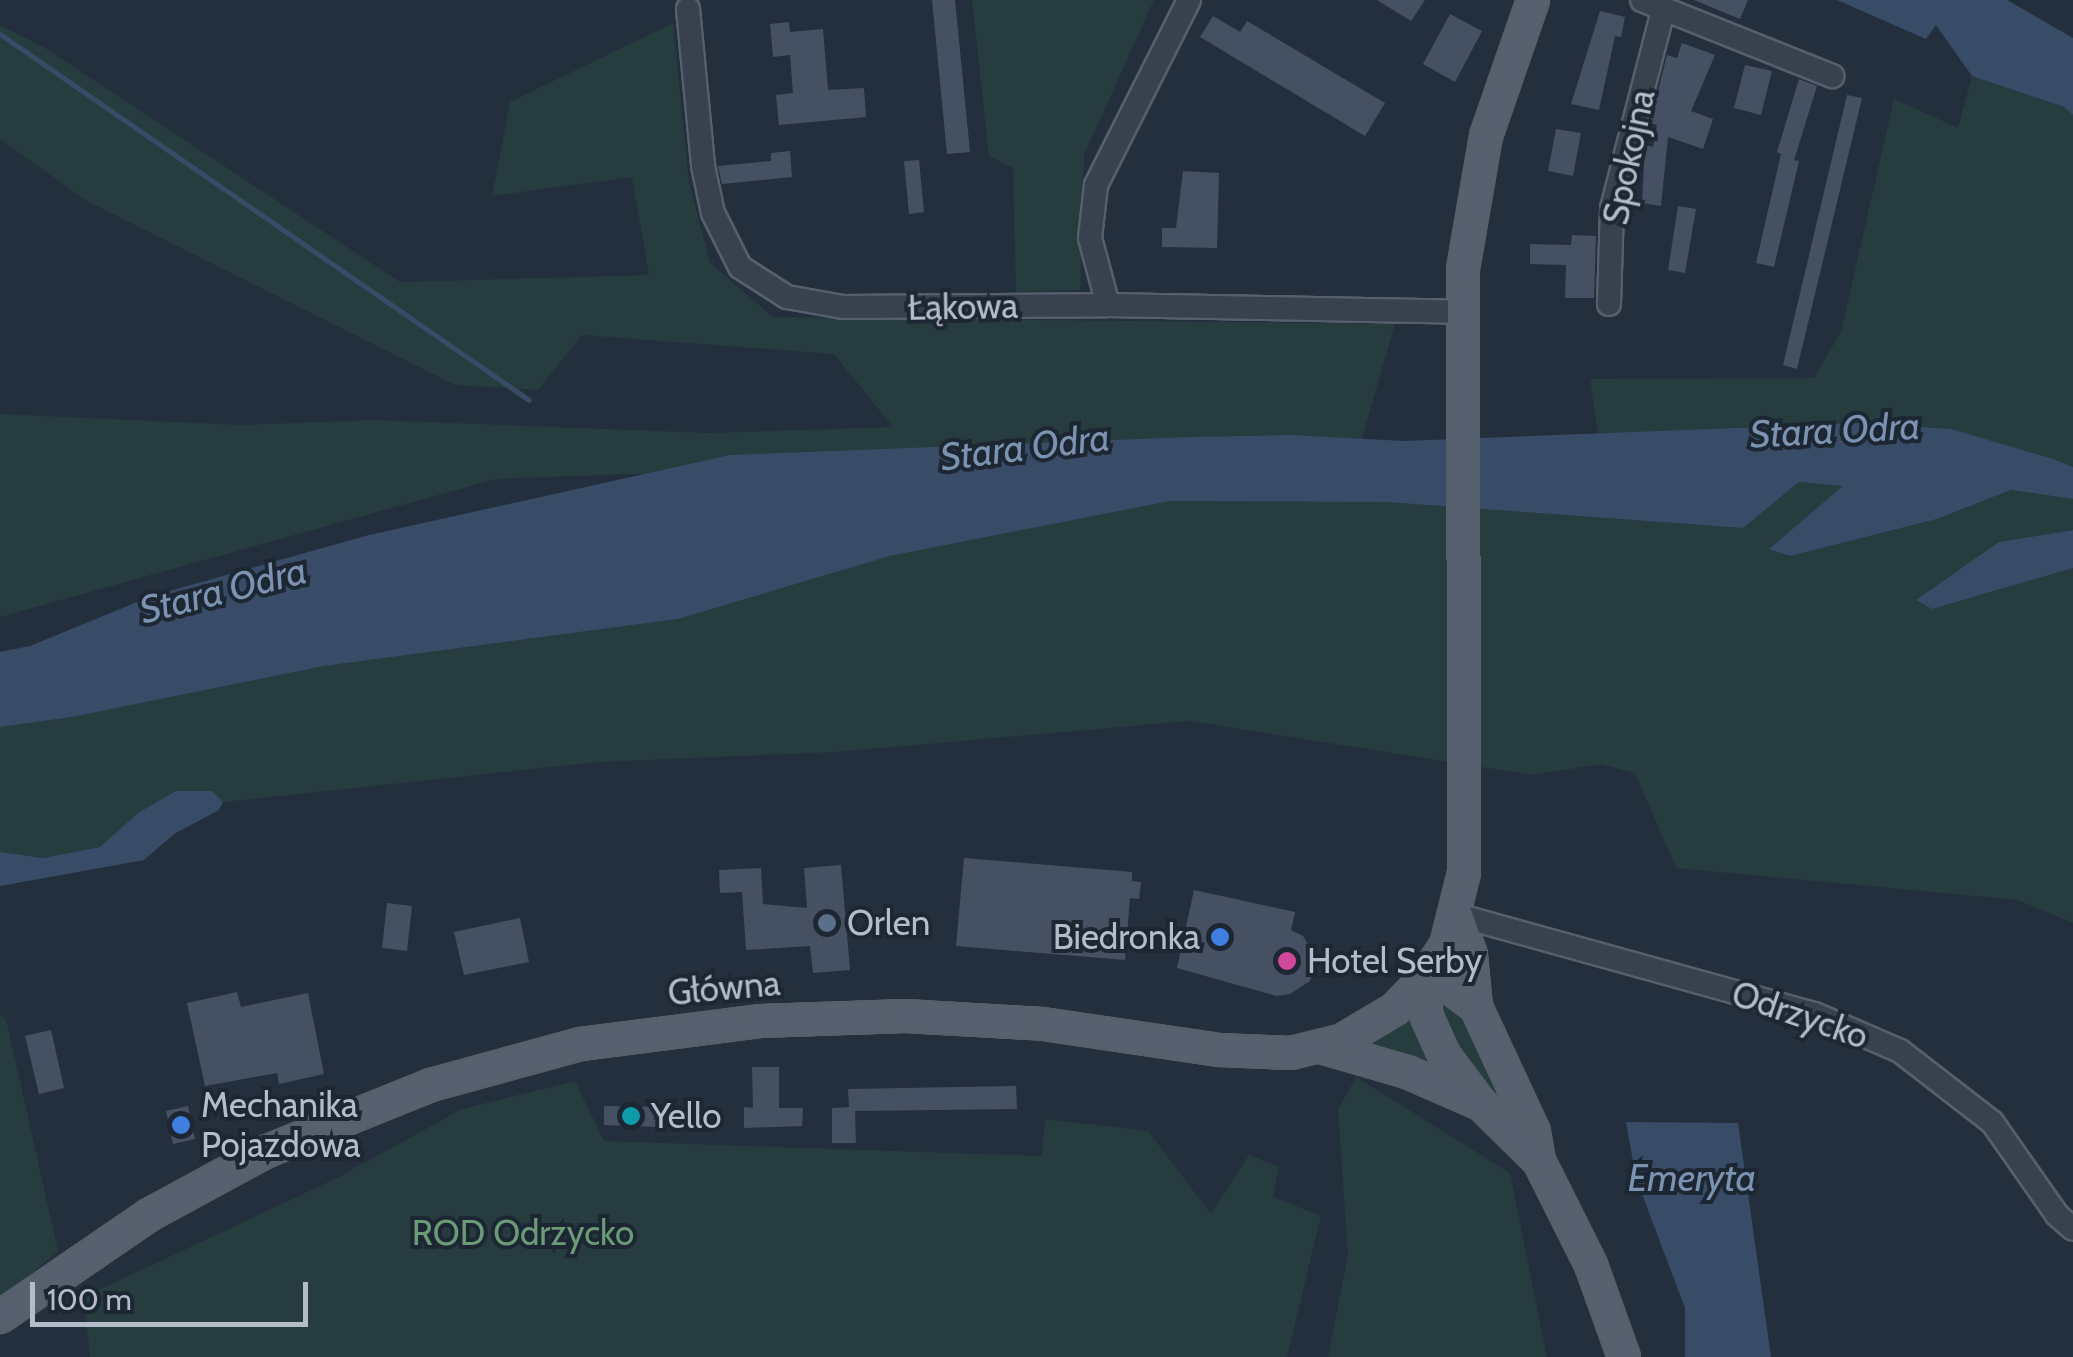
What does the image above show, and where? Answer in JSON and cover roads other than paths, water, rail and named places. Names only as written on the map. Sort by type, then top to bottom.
[{"type":"main road","points":[[1533,0],[1502,79],[1480,162],[1464,252],[1467,843],[1456,916],[1471,955],[1476,1008],[1534,1132],[1540,1161],[1592,1264],[1624,1357]]},
{"type":"main road","name":"Główna","points":[[0,1317],[149,1216],[264,1152],[431,1085],[581,1044],[760,1021],[906,1016],[1043,1024],[1247,1053],[1291,1053],[1321,1047],[1379,1021],[1424,980],[1446,944],[1456,916]]},
{"type":"main road","points":[[1476,1008],[1448,986],[1424,980],[1431,1027],[1444,1055],[1480,1104],[1540,1161]]},
{"type":"main road","points":[[1321,1047],[1407,1072],[1480,1104]]},
{"type":"street","points":[[1108,305],[1090,238],[1096,185],[1189,0]]},
{"type":"street","points":[[1642,0],[1832,76]]},
{"type":"street","name":"Łąkowa","points":[[688,9],[703,166],[714,213],[728,250],[754,280],[786,297],[823,306],[1108,305],[1462,312]]},
{"type":"street","name":"Spokojna","points":[[1608,304],[1612,208],[1663,11]]},
{"type":"street","name":"Odrzycko","points":[[1456,916],[1815,1014],[1900,1051],[1992,1122],[2058,1215],[2073,1228]]},
{"type":"water","points":[[1837,0],[2007,0],[2073,38],[2073,115],[2064,107],[1972,76],[1936,25],[1926,39]]},
{"type":"water","name":"Stara Odra","points":[[1860,423],[1951,429],[2053,459],[2073,467],[2073,499],[2011,490],[1937,519],[1790,556],[1769,549],[1843,486],[1799,482],[1743,528],[1386,502],[1170,501],[890,556],[678,619],[324,666],[72,717],[0,727],[0,652],[30,646],[152,596],[369,535],[730,455],[1190,437],[1291,435],[1404,441]]},
{"type":"water","points":[[2073,530],[2073,568],[1932,609],[1916,600],[1999,542]]},
{"type":"water","points":[[176,791],[212,791],[223,802],[219,810],[174,834],[144,860],[0,886],[0,852],[43,858],[100,847],[138,813]]},
{"type":"water","name":"Emeryta","points":[[1626,1122],[1738,1123],[1771,1357],[1685,1357],[1685,1308],[1636,1178]]},
{"type":"waterway","points":[[0,34],[529,400]]},
{"type":"place","name":"Orlen","points":[[827,923]]},
{"type":"place","name":"Biedronka","points":[[1220,937]]},
{"type":"place","name":"Hotel Serby","points":[[1287,961]]},
{"type":"place","name":"Yello","points":[[631,1116]]},
{"type":"place","name":"Mechanika Pojazdowa","points":[[181,1125]]},
{"type":"park label","name":"ROD Odrzycko","points":[[523,1233]]}]
